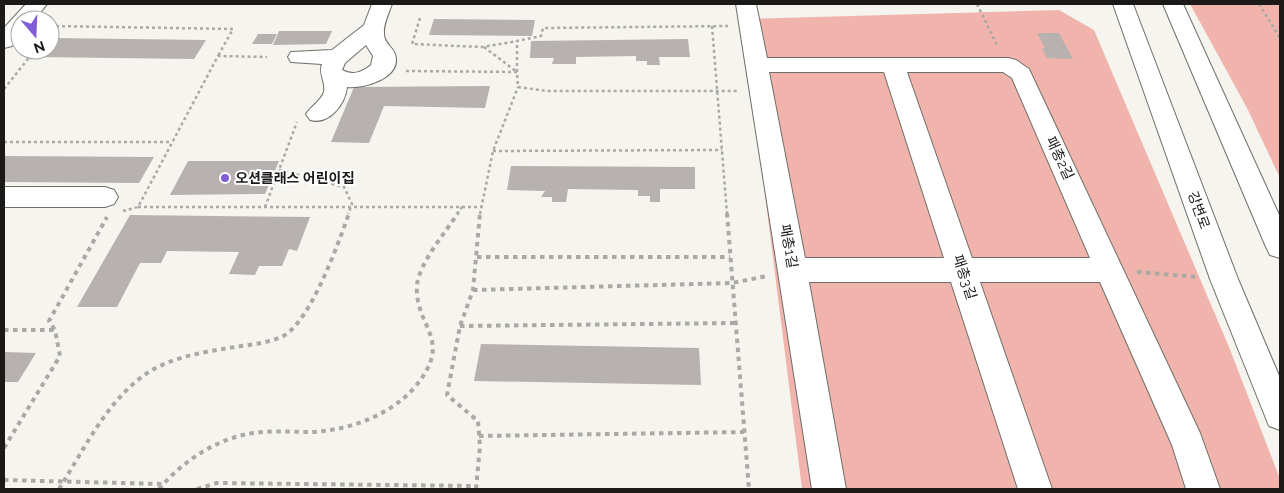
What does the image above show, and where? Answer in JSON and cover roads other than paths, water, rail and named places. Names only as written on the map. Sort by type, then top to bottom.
[{"type":"street","points":[[298,57],[335,75],[348,84],[372,74],[386,59],[373,40],[374,26],[382,4]]},
{"type":"street","name":"패총1길","points":[[746,4],[829,489]]},
{"type":"street","name":"강변로","points":[[1123,4],[1224,279],[1280,415]]},
{"type":"street","points":[[1173,4],[1280,247]]},
{"type":"street","points":[[308,116],[332,102],[335,75],[360,41],[374,26]]},
{"type":"street","points":[[756,65],[893,65]]},
{"type":"street","name":"패총2길","points":[[893,65],[1008,66],[1021,74],[1188,444],[1203,489]]},
{"type":"street","name":"패총3길","points":[[893,65],[1035,489]]},
{"type":"street","points":[[4,197],[109,208]]},
{"type":"street","points":[[793,270],[1111,270]]},
{"type":"place","name":"오션클래스 어린이집","points":[[225,178]]}]
